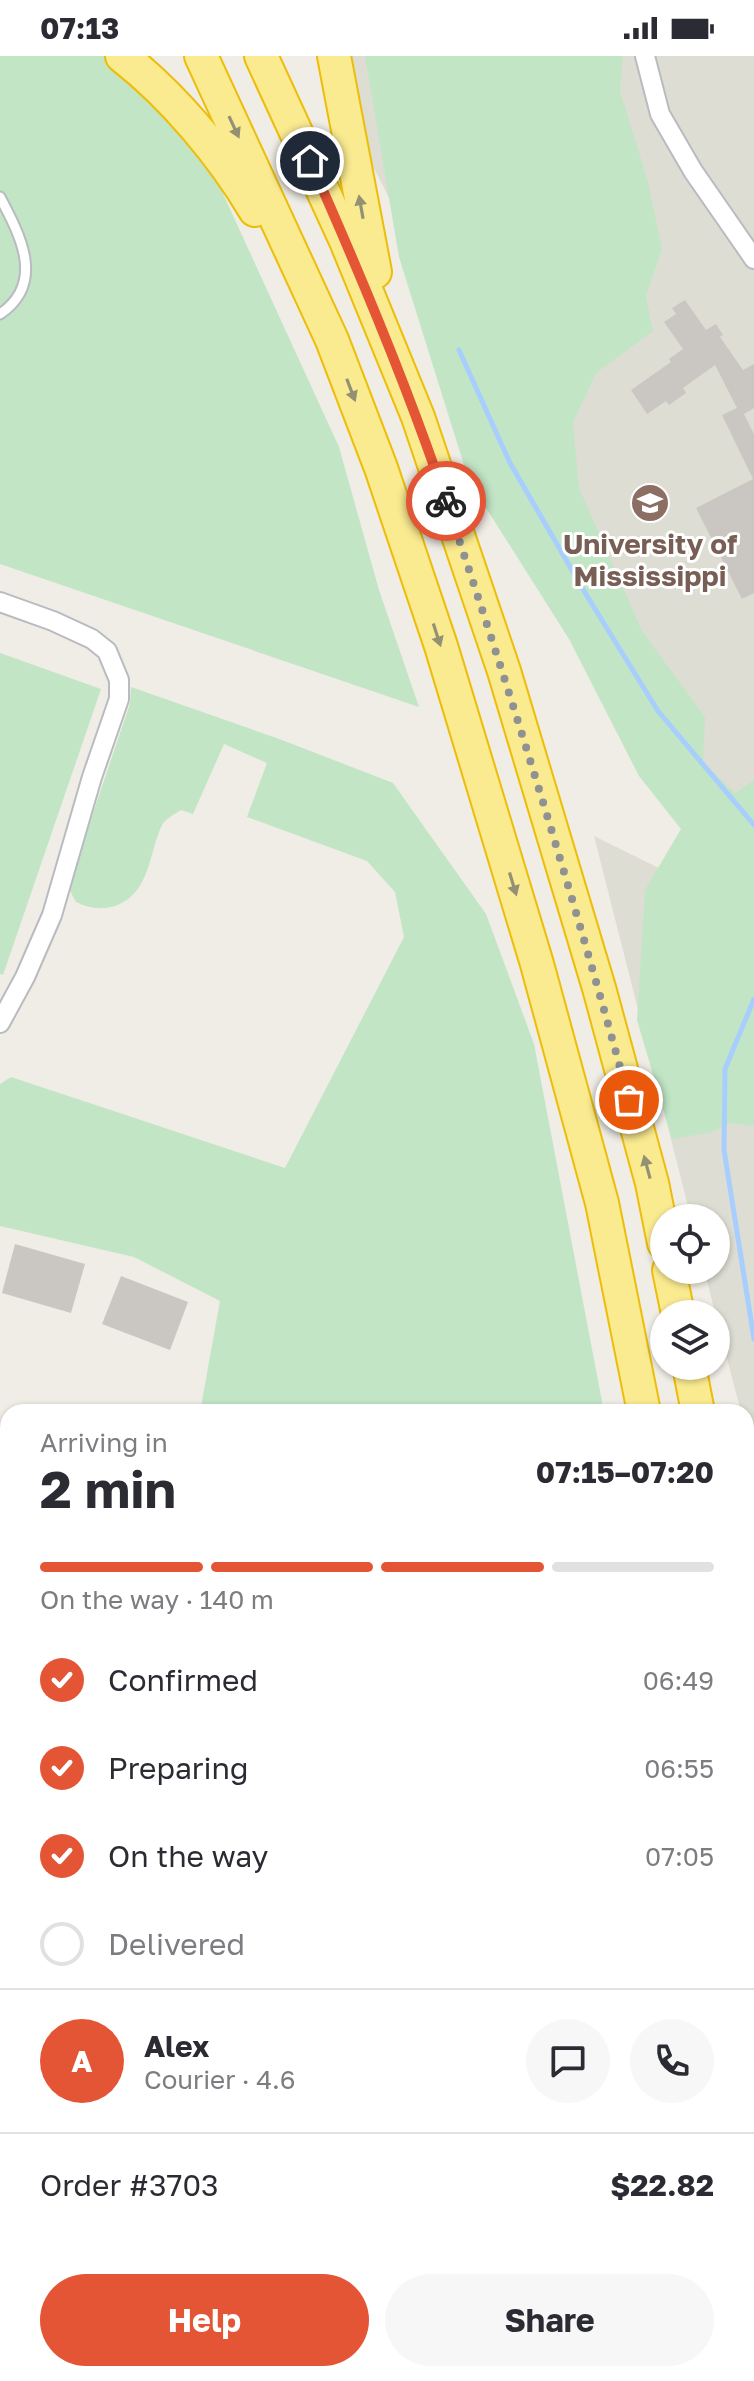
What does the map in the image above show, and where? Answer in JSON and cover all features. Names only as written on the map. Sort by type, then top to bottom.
[{"type":"highway","points":[[122,56],[189,119],[246,194],[332,340]]},
{"type":"highway","points":[[201,56],[332,340],[381,468],[441,646],[537,964],[602,1203],[642,1404]]},
{"type":"highway","points":[[261,56],[346,241],[418,417]]},
{"type":"highway","points":[[334,56],[370,258],[418,417],[504,671],[595,973],[656,1204]]},
{"type":"highway","points":[[692,1380],[696,1404]]},
{"type":"street","points":[[645,56],[660,114],[693,171],[754,259]]},
{"type":"street","points":[[0,602],[53,621],[92,639],[107,651],[119,680],[119,699],[92,777],[52,915],[25,977],[0,1023]]},
{"type":"lane","points":[[0,197],[17,229],[26,257],[26,277],[19,294],[10,308],[0,314]]},
{"type":"shaded area","name":"University of Mississippi","points":[[316,56],[754,56],[754,906],[332,87]]},
{"type":"shaded area","points":[[594,836],[754,915],[754,1404],[739,1404],[730,1370],[730,1300],[712,1300],[708,1284],[730,1284],[730,1204],[687,1204]]},
{"type":"green space","points":[[0,56],[104,56],[159,97],[219,185],[339,447],[379,590],[419,707],[0,564]]},
{"type":"green space","points":[[365,56],[623,56],[620,91],[648,182],[662,249],[646,296],[653,331],[596,373],[573,423],[579,488],[642,631],[705,717],[703,762],[735,793],[754,780],[754,1126],[728,1123],[713,1132],[672,1139],[637,1020],[645,890],[681,829],[639,776],[569,639],[469,481],[399,257]]},
{"type":"green space","points":[[0,653],[101,689],[3,975],[0,974]]},
{"type":"green space","points":[[131,687],[393,783],[486,914],[534,1044],[602,1404],[201,1404],[220,1301],[134,1257],[0,1226],[0,1084],[11,1077],[285,1168],[404,937],[395,892],[367,861],[247,817],[267,763],[224,744],[193,814],[181,810],[162,825],[150,863],[135,892],[112,907],[94,908],[76,902],[68,887],[130,704]]},
{"type":"building","points":[[685,300],[706,330],[716,324],[723,335],[720,337],[743,370],[754,364],[754,408],[744,414],[754,434],[754,593],[742,599],[696,508],[753,479],[722,415],[737,408],[715,365],[683,388],[686,393],[669,405],[666,401],[647,414],[631,390],[671,362],[669,359],[683,349],[664,322],[676,314],[672,308]]},
{"type":"building","points":[[15,1244],[85,1264],[71,1313],[2,1293]]},
{"type":"building","points":[[121,1276],[188,1302],[170,1350],[102,1324]]},
{"type":"waterway","points":[[459,350],[510,463],[658,711],[754,825]]},
{"type":"waterway","points":[[754,999],[725,1069],[724,1150],[754,1339]]},
{"type":"way so far","points":[[446,501],[513,700],[629,1100]]},
{"type":"place","name":"University of Mississippi","points":[[650,503]]},
{"type":"route","points":[[310,161],[418,417],[446,501]]}]
